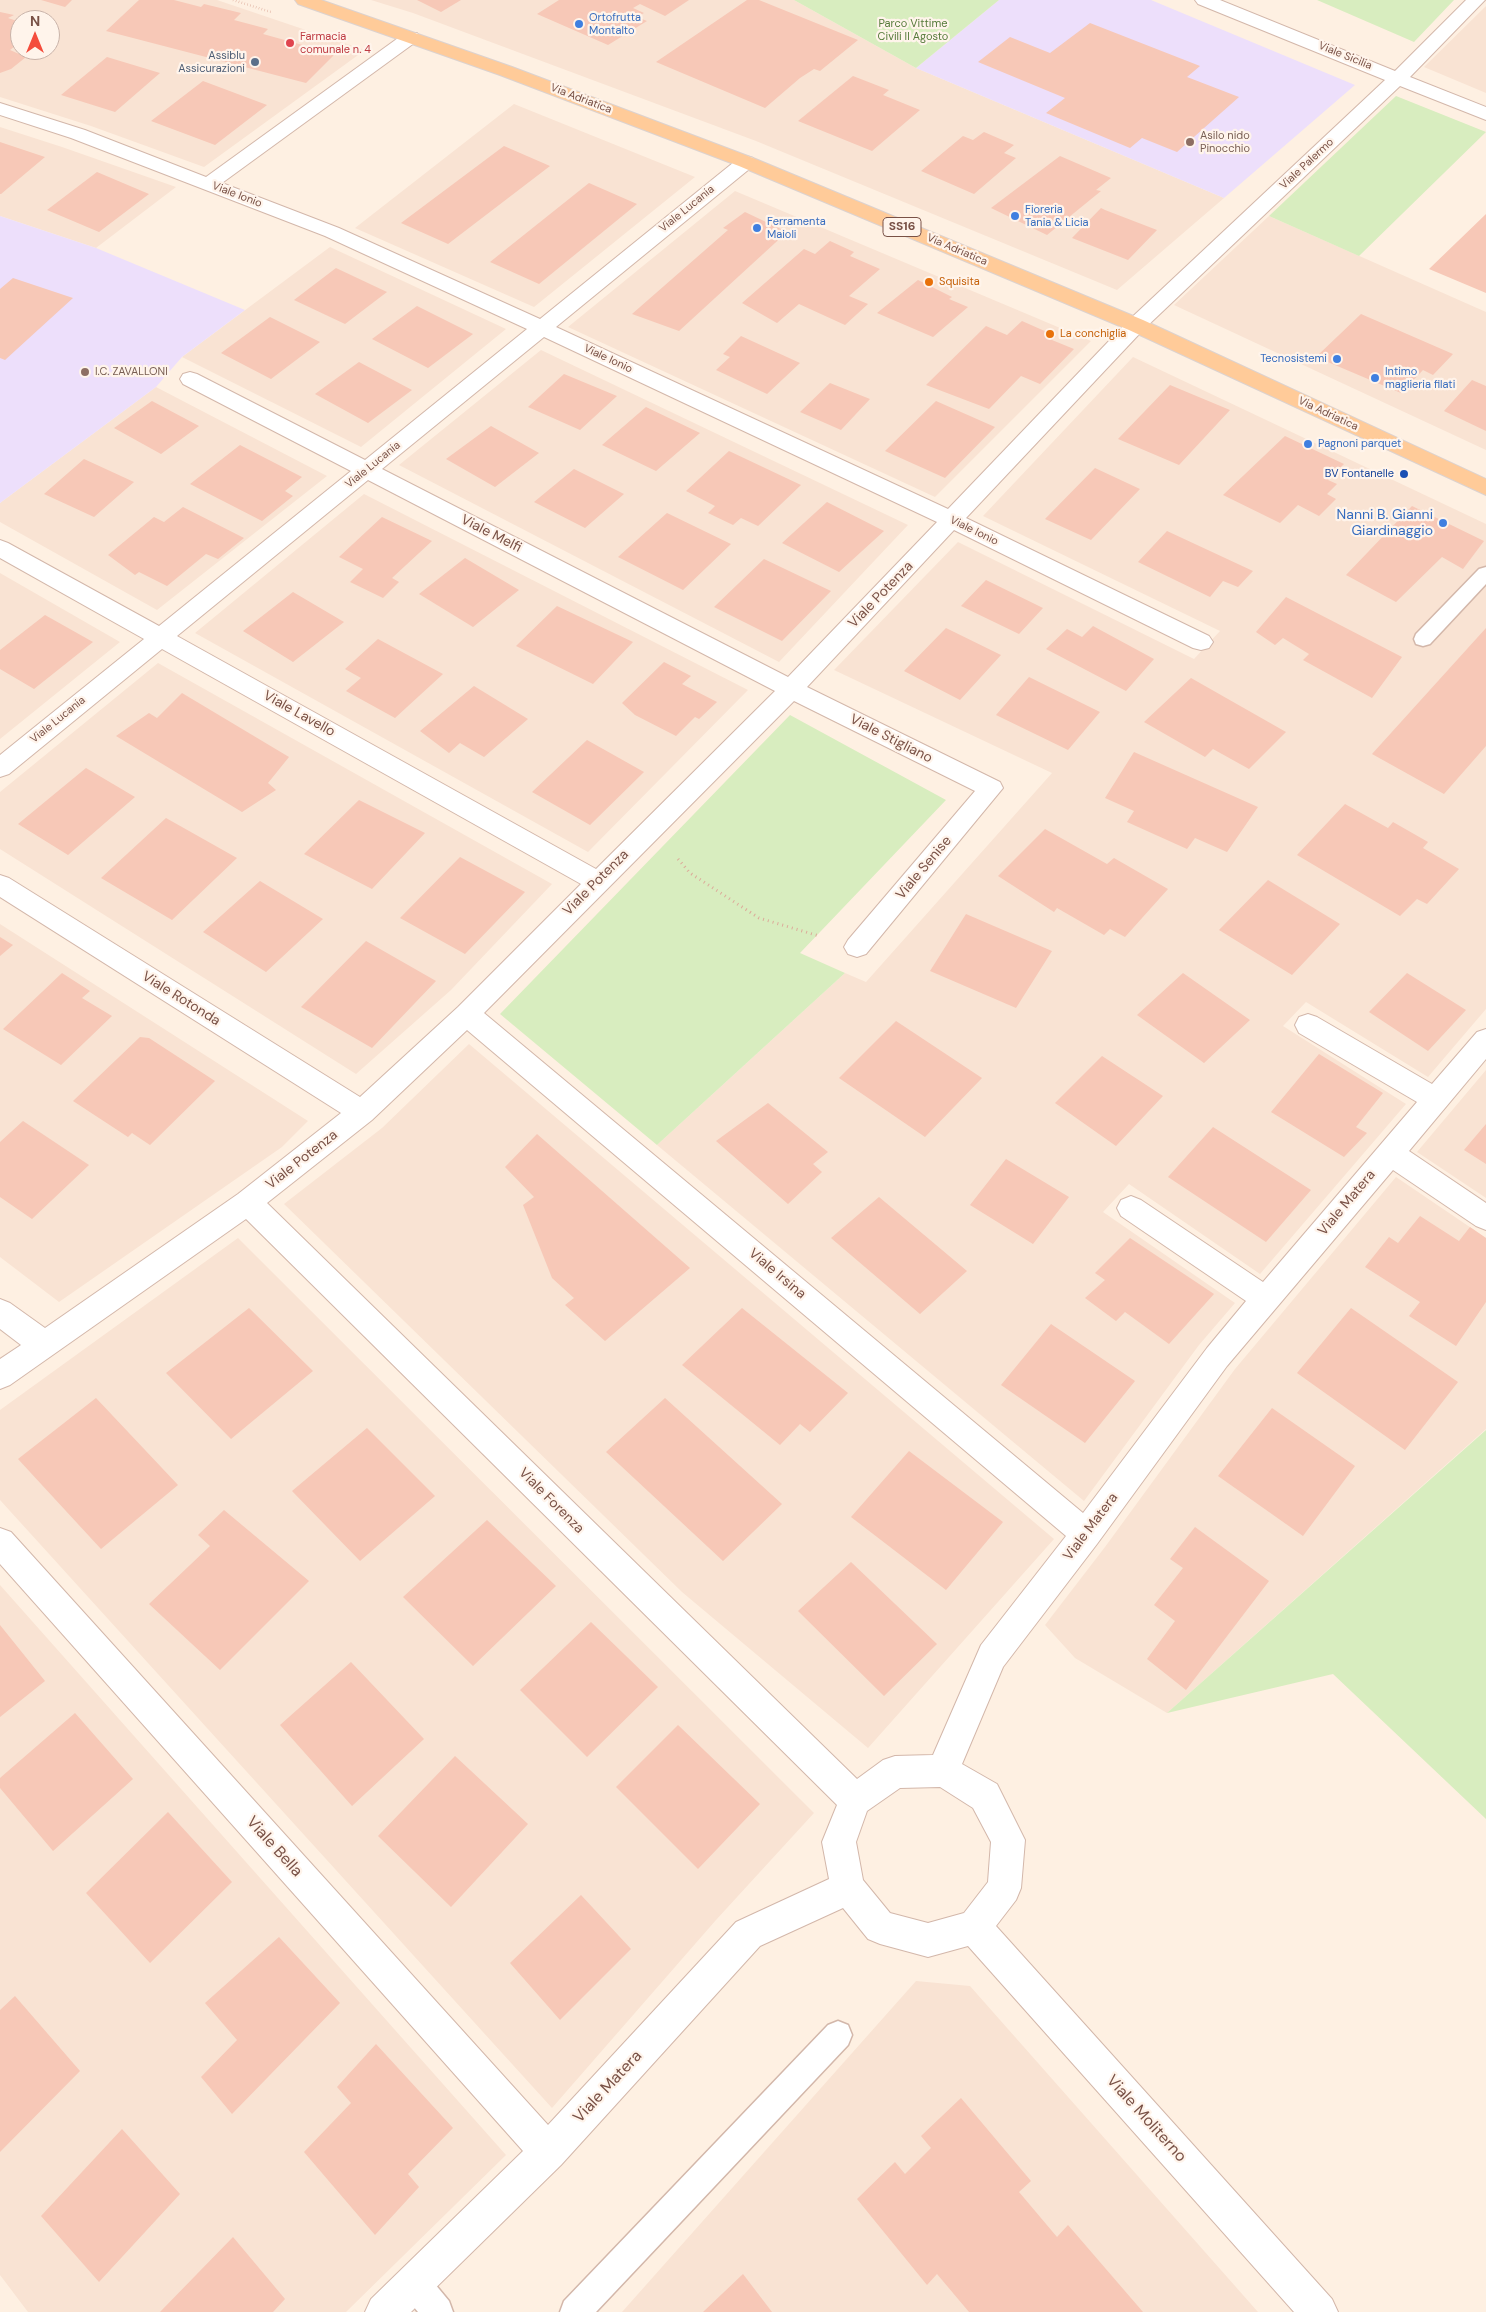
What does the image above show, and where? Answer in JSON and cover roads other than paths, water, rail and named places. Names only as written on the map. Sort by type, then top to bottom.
[{"type":"main road","name":"Via Adriatica","points":[[304,0],[506,71],[746,162],[1136,325],[1486,488]]},
{"type":"street","name":"Viale Sicilia","points":[[1204,0],[1486,114]]},
{"type":"street","name":"Viale Palermo","points":[[1136,325],[1398,78],[1476,0]]},
{"type":"street","points":[[208,184],[411,37]]},
{"type":"street","name":"Viale Ionio","points":[[0,109],[78,134],[332,232],[952,520],[1201,642]]},
{"type":"street","name":"Viale Lucania","points":[[0,768],[746,162]]},
{"type":"street","name":"Viale Potenza","points":[[0,1376],[248,1202],[362,1112],[467,1014],[597,881],[791,689],[1136,325]]},
{"type":"street","name":"Viale Melfi","points":[[190,379],[791,689]]},
{"type":"street","name":"Viale Lavello","points":[[0,548],[597,881]]},
{"type":"street","name":"Viale Stigliano","points":[[791,689],[991,788]]},
{"type":"street","name":"Viale Senise","points":[[857,947],[991,788]]},
{"type":"street","name":"Viale Rotonda","points":[[0,885],[362,1112]]},
{"type":"street","name":"Viale Irsina","points":[[467,1014],[1086,1534]]},
{"type":"street","points":[[1308,1025],[1436,1099]]},
{"type":"street","name":"Viale Matera","points":[[943,1771],[992,1656],[1086,1534],[1217,1357],[1486,1040]]},
{"type":"street","points":[[1390,1153],[1486,1218]]},
{"type":"street","name":"Viale Forenza","points":[[248,1202],[855,1800]]},
{"type":"street","points":[[1131,1208],[1266,1299]]},
{"type":"street","points":[[0,1312],[43,1344]]},
{"type":"street","name":"Viale Bella","points":[[0,1542],[548,2152]]},
{"type":"street","points":[[943,1771],[985,1796],[1008,1840],[1004,1888],[974,1926],[928,1940],[880,1926],[848,1888],[840,1842],[855,1800],[895,1772],[943,1771]]},
{"type":"street","name":"Viale Matera","points":[[384,2312],[548,2152],[748,1934],[848,1888]]},
{"type":"street","name":"Viale Moliterno","points":[[974,1926],[1319,2312]]},
{"type":"lane","points":[[1423,639],[1486,573]]},
{"type":"lane","points":[[575,2312],[838,2035]]},
{"type":"lane","points":[[414,2283],[438,2312]]},
{"type":"place","name":"Ortofrutta Montalto","points":[[579,24]]},
{"type":"place","name":"Farmacia comunale n. 4","points":[[290,43]]},
{"type":"place","name":"Assiblu Assicurazioni","points":[[255,62]]},
{"type":"place","name":"Asilo nido Pinocchio","points":[[1190,142]]},
{"type":"place","name":"Fioreria Tania & Licia","points":[[1015,216]]},
{"type":"place","name":"Ferramenta Maioli","points":[[757,228]]},
{"type":"place","name":"Squisita","points":[[929,282]]},
{"type":"place","name":"La conchiglia","points":[[1050,334]]},
{"type":"place","name":"Tecnosistemi","points":[[1337,359]]},
{"type":"place","name":"I.C. ZAVALLONI","points":[[85,372]]},
{"type":"place","name":"Intimo maglieria filati","points":[[1375,378]]},
{"type":"place","name":"Pagnoni parquet","points":[[1308,444]]},
{"type":"place","name":"BV Fontanelle","points":[[1404,474]]},
{"type":"place","name":"Nanni B. Gianni Giardinaggio","points":[[1443,523]]},
{"type":"park label","name":"Parco Vittime Civili II Agosto","points":[[913,30]]}]
